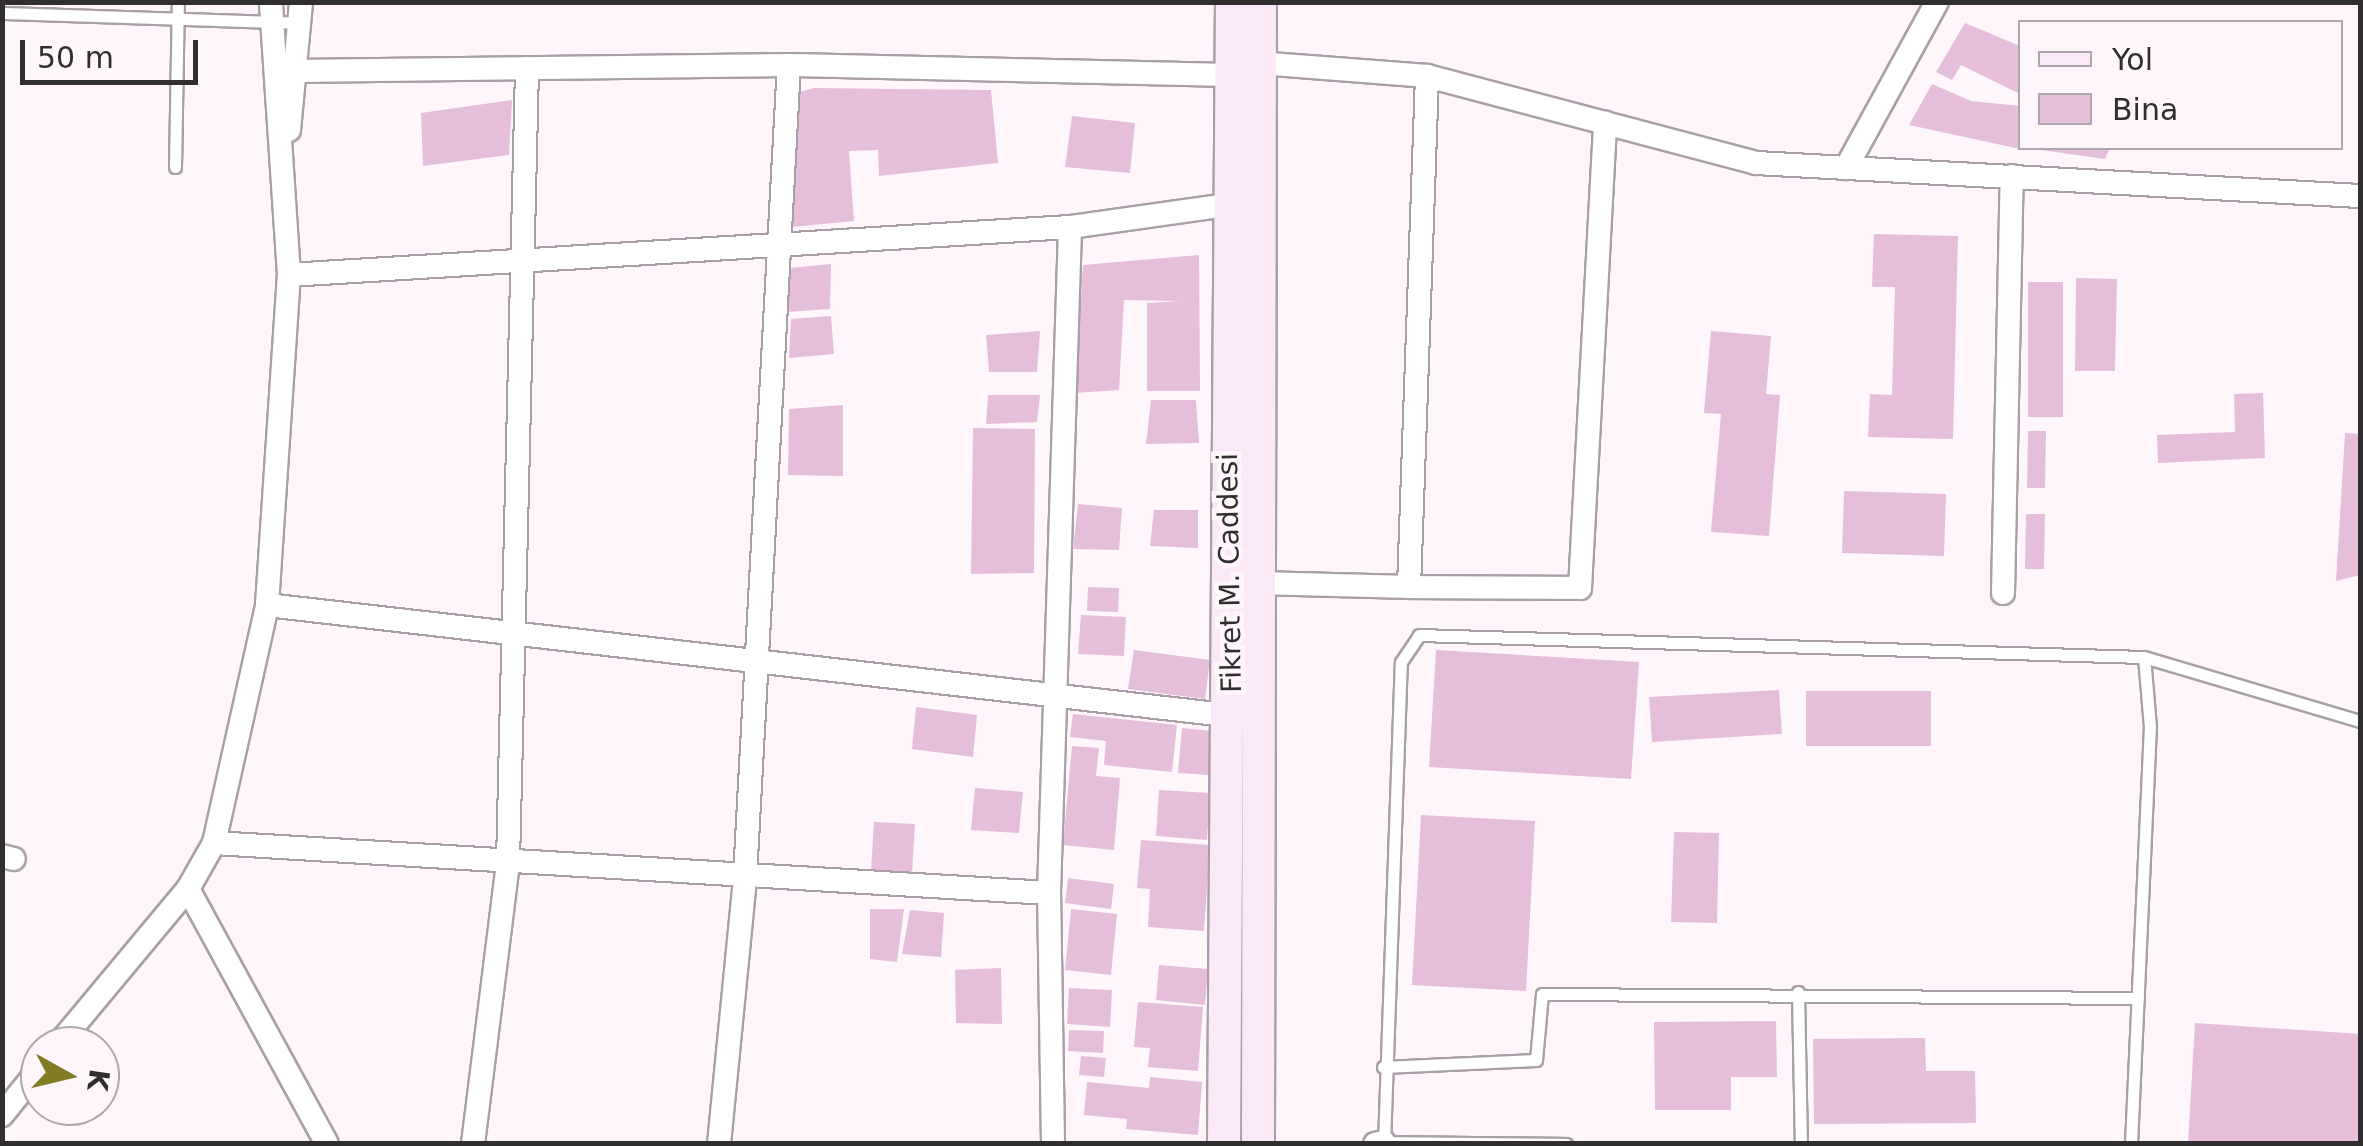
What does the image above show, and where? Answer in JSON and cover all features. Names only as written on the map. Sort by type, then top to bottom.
[{"type":"main road","name":"Fikret M. Caddesi","points":[[1224,1144],[1233,716],[1227,205],[1244,69],[1232,2]]},
{"type":"main road","points":[[1258,1144],[1258,584],[1244,69],[1260,2]]},
{"type":"street","points":[[1846,168],[1938,2]]},
{"type":"street","points":[[74,1026],[188,889],[214,843],[267,605],[289,275],[271,12]]},
{"type":"street","points":[[282,183],[301,13]]},
{"type":"street","points":[[719,1144],[745,877],[790,64]]},
{"type":"street","points":[[296,71],[790,64],[1244,69],[1427,76],[1756,163],[2360,196]]},
{"type":"street","points":[[473,1144],[508,863],[528,256],[527,68]]},
{"type":"street","points":[[1409,587],[1427,76]]},
{"type":"street","points":[[1258,584],[1580,588],[1605,123]]},
{"type":"street","points":[[2004,593],[2012,176]]},
{"type":"street","points":[[289,275],[528,256],[1070,228],[1227,205]]},
{"type":"street","points":[[1054,1144],[1049,893],[1070,228]]},
{"type":"street","points":[[267,605],[755,665],[1233,716]]},
{"type":"street","points":[[214,843],[1049,893]]},
{"type":"street","points":[[188,889],[327,1144]]},
{"type":"street","points":[[2,1115],[20,1093]]},
{"type":"lane","points":[[176,167],[177,9]]},
{"type":"lane","points":[[2,13],[177,9],[301,13]]},
{"type":"lane","points":[[1566,1144],[1381,1143],[1401,662],[1418,636],[2144,657],[2360,721]]},
{"type":"lane","points":[[2131,1144],[2150,727],[2144,657]]},
{"type":"lane","points":[[1383,1067],[1536,1060],[1542,994],[1798,992],[2138,998]]},
{"type":"lane","points":[[1798,992],[1801,1144]]},
{"type":"building","points":[[1965,23],[2018,45],[2018,93],[1961,65],[1952,80],[1936,72]]},
{"type":"building","points":[[1932,84],[1971,101],[2018,106],[2018,149],[1909,125]]},
{"type":"building","points":[[814,88],[991,90],[998,163],[879,176],[878,150],[849,151],[854,221],[791,227],[800,92]]},
{"type":"building","points":[[512,100],[509,155],[423,166],[421,113]]},
{"type":"building","points":[[1072,116],[1135,123],[1130,173],[1065,167]]},
{"type":"building","points":[[2040,150],[2109,150],[2105,159]]},
{"type":"building","points":[[1874,234],[1958,236],[1953,439],[1868,437],[1870,394],[1892,395],[1895,287],[1872,287]]},
{"type":"building","points":[[1199,255],[1200,391],[1147,391],[1147,303],[1181,301],[1124,300],[1119,390],[1075,393],[1083,265]]},
{"type":"building","points":[[831,264],[830,309],[786,312],[789,268]]},
{"type":"building","points":[[2076,278],[2117,279],[2115,371],[2075,371]]},
{"type":"building","points":[[2028,282],[2063,282],[2063,417],[2028,417]]},
{"type":"building","points":[[831,316],[834,354],[789,358],[791,319]]},
{"type":"building","points":[[1040,331],[1037,372],[989,372],[986,335]]},
{"type":"building","points":[[1711,331],[1771,336],[1766,394],[1780,395],[1769,536],[1711,532],[1721,414],[1704,413]]},
{"type":"building","points":[[2263,393],[2265,458],[2158,463],[2157,435],[2235,432],[2234,394]]},
{"type":"building","points":[[988,395],[1040,395],[1037,422],[986,424]]},
{"type":"building","points":[[1151,400],[1196,400],[1199,443],[1146,444]]},
{"type":"building","points":[[843,405],[843,476],[788,475],[789,409]]},
{"type":"building","points":[[973,428],[1035,429],[1034,573],[971,574]]},
{"type":"building","points":[[2028,431],[2046,431],[2045,488],[2027,488]]},
{"type":"building","points":[[2345,433],[2360,434],[2360,575],[2336,581]]},
{"type":"building","points":[[1844,491],[1946,494],[1944,556],[1842,553]]},
{"type":"building","points":[[1078,504],[1122,508],[1119,550],[1073,549]]},
{"type":"building","points":[[1154,510],[1198,510],[1198,548],[1150,546]]},
{"type":"building","points":[[2026,514],[2045,514],[2044,569],[2025,569]]},
{"type":"building","points":[[1088,587],[1119,588],[1118,612],[1087,611]]},
{"type":"building","points":[[1081,615],[1126,617],[1124,656],[1078,654]]},
{"type":"building","points":[[1134,650],[1210,660],[1205,699],[1128,689]]},
{"type":"building","points":[[1436,650],[1639,662],[1631,779],[1429,767]]},
{"type":"building","points":[[1779,690],[1782,734],[1652,742],[1649,697]]},
{"type":"building","points":[[1806,691],[1931,691],[1931,746],[1806,746]]},
{"type":"building","points":[[916,707],[977,715],[973,757],[912,749]]},
{"type":"building","points":[[1073,714],[1177,725],[1172,772],[1104,765],[1106,741],[1070,737]]},
{"type":"building","points":[[1182,728],[1213,731],[1209,775],[1178,773]]},
{"type":"building","points":[[1072,746],[1099,748],[1096,776],[1120,778],[1114,850],[1063,845]]},
{"type":"building","points":[[975,788],[1023,792],[1019,833],[971,830]]},
{"type":"building","points":[[1159,790],[1210,793],[1207,840],[1156,836]]},
{"type":"building","points":[[1421,815],[1535,821],[1526,991],[1412,985]]},
{"type":"building","points":[[874,822],[915,824],[912,873],[871,871]]},
{"type":"building","points":[[1674,832],[1719,833],[1717,923],[1671,922]]},
{"type":"building","points":[[1141,840],[1210,845],[1204,931],[1148,927],[1150,889],[1137,888]]},
{"type":"building","points":[[1068,878],[1114,884],[1111,909],[1065,903]]},
{"type":"building","points":[[870,909],[904,909],[897,962],[870,959]]},
{"type":"building","points":[[1071,909],[1117,914],[1111,975],[1065,970]]},
{"type":"building","points":[[910,910],[944,913],[941,957],[902,954]]},
{"type":"building","points":[[1159,965],[1208,969],[1205,1005],[1156,1000]]},
{"type":"building","points":[[1001,968],[1002,1024],[956,1023],[955,970]]},
{"type":"building","points":[[1069,988],[1112,990],[1110,1027],[1067,1024]]},
{"type":"building","points":[[1138,1002],[1203,1007],[1198,1071],[1148,1067],[1150,1048],[1134,1047]]},
{"type":"building","points":[[1776,1021],[1777,1077],[1731,1077],[1731,1110],[1655,1110],[1654,1022]]},
{"type":"building","points":[[2195,1023],[2360,1034],[2360,1144],[2188,1144]]},
{"type":"building","points":[[1069,1030],[1104,1031],[1103,1053],[1068,1051]]},
{"type":"building","points":[[1925,1038],[1926,1071],[1975,1071],[1976,1123],[1814,1124],[1813,1039]]},
{"type":"building","points":[[1081,1056],[1106,1058],[1104,1077],[1079,1075]]},
{"type":"building","points":[[1150,1077],[1202,1082],[1198,1135],[1126,1129],[1127,1119],[1084,1115],[1087,1082],[1149,1088]]}]
